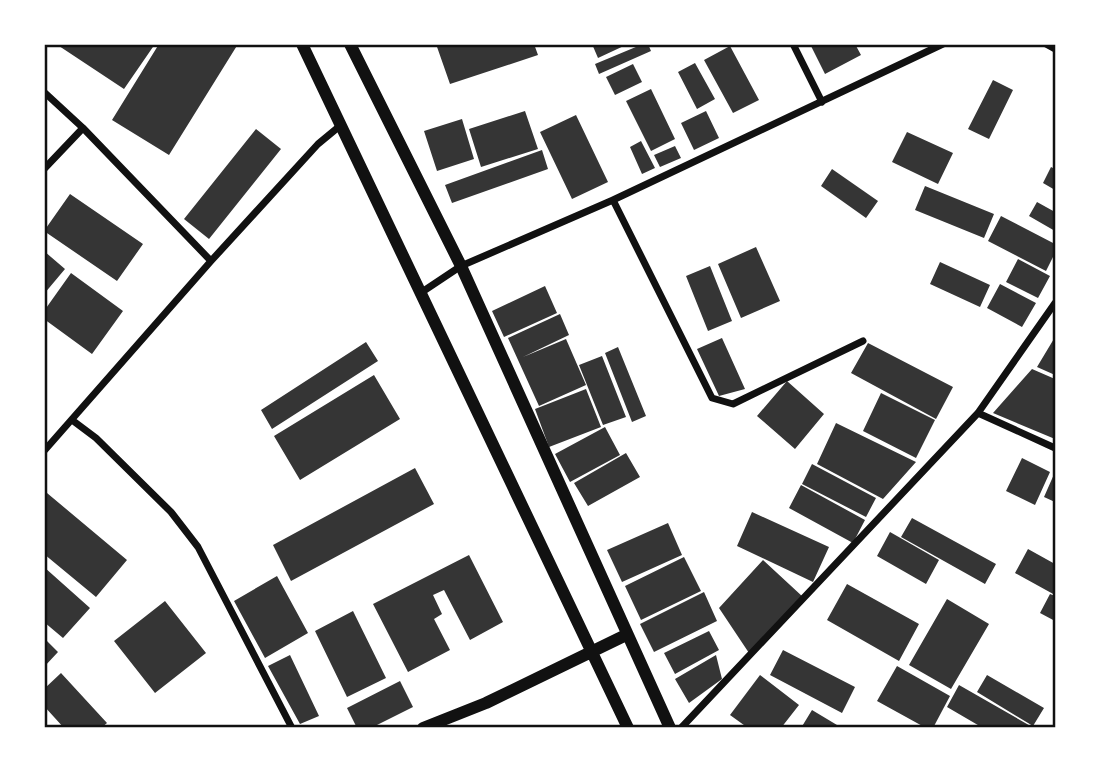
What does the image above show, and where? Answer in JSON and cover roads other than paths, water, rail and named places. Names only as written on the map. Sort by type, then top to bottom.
[{"type":"street","points":[[302,44],[628,728]]},
{"type":"street","points":[[350,44],[461,266],[670,728]]},
{"type":"street","points":[[793,44],[822,102]]},
{"type":"street","points":[[422,292],[461,266],[613,201],[943,44]]},
{"type":"street","points":[[1046,44],[1055,50]]},
{"type":"street","points":[[44,92],[83,128],[211,261]]},
{"type":"street","points":[[44,451],[211,261],[318,144],[341,125]]},
{"type":"street","points":[[44,169],[83,128]]},
{"type":"street","points":[[613,201],[712,398],[733,404],[863,341]]},
{"type":"street","points":[[681,728],[978,414],[1055,306]]},
{"type":"street","points":[[978,414],[1055,447]]},
{"type":"street","points":[[72,420],[96,438],[171,512],[198,547],[292,728]]},
{"type":"street","points":[[423,728],[593,654],[626,635]]}]
